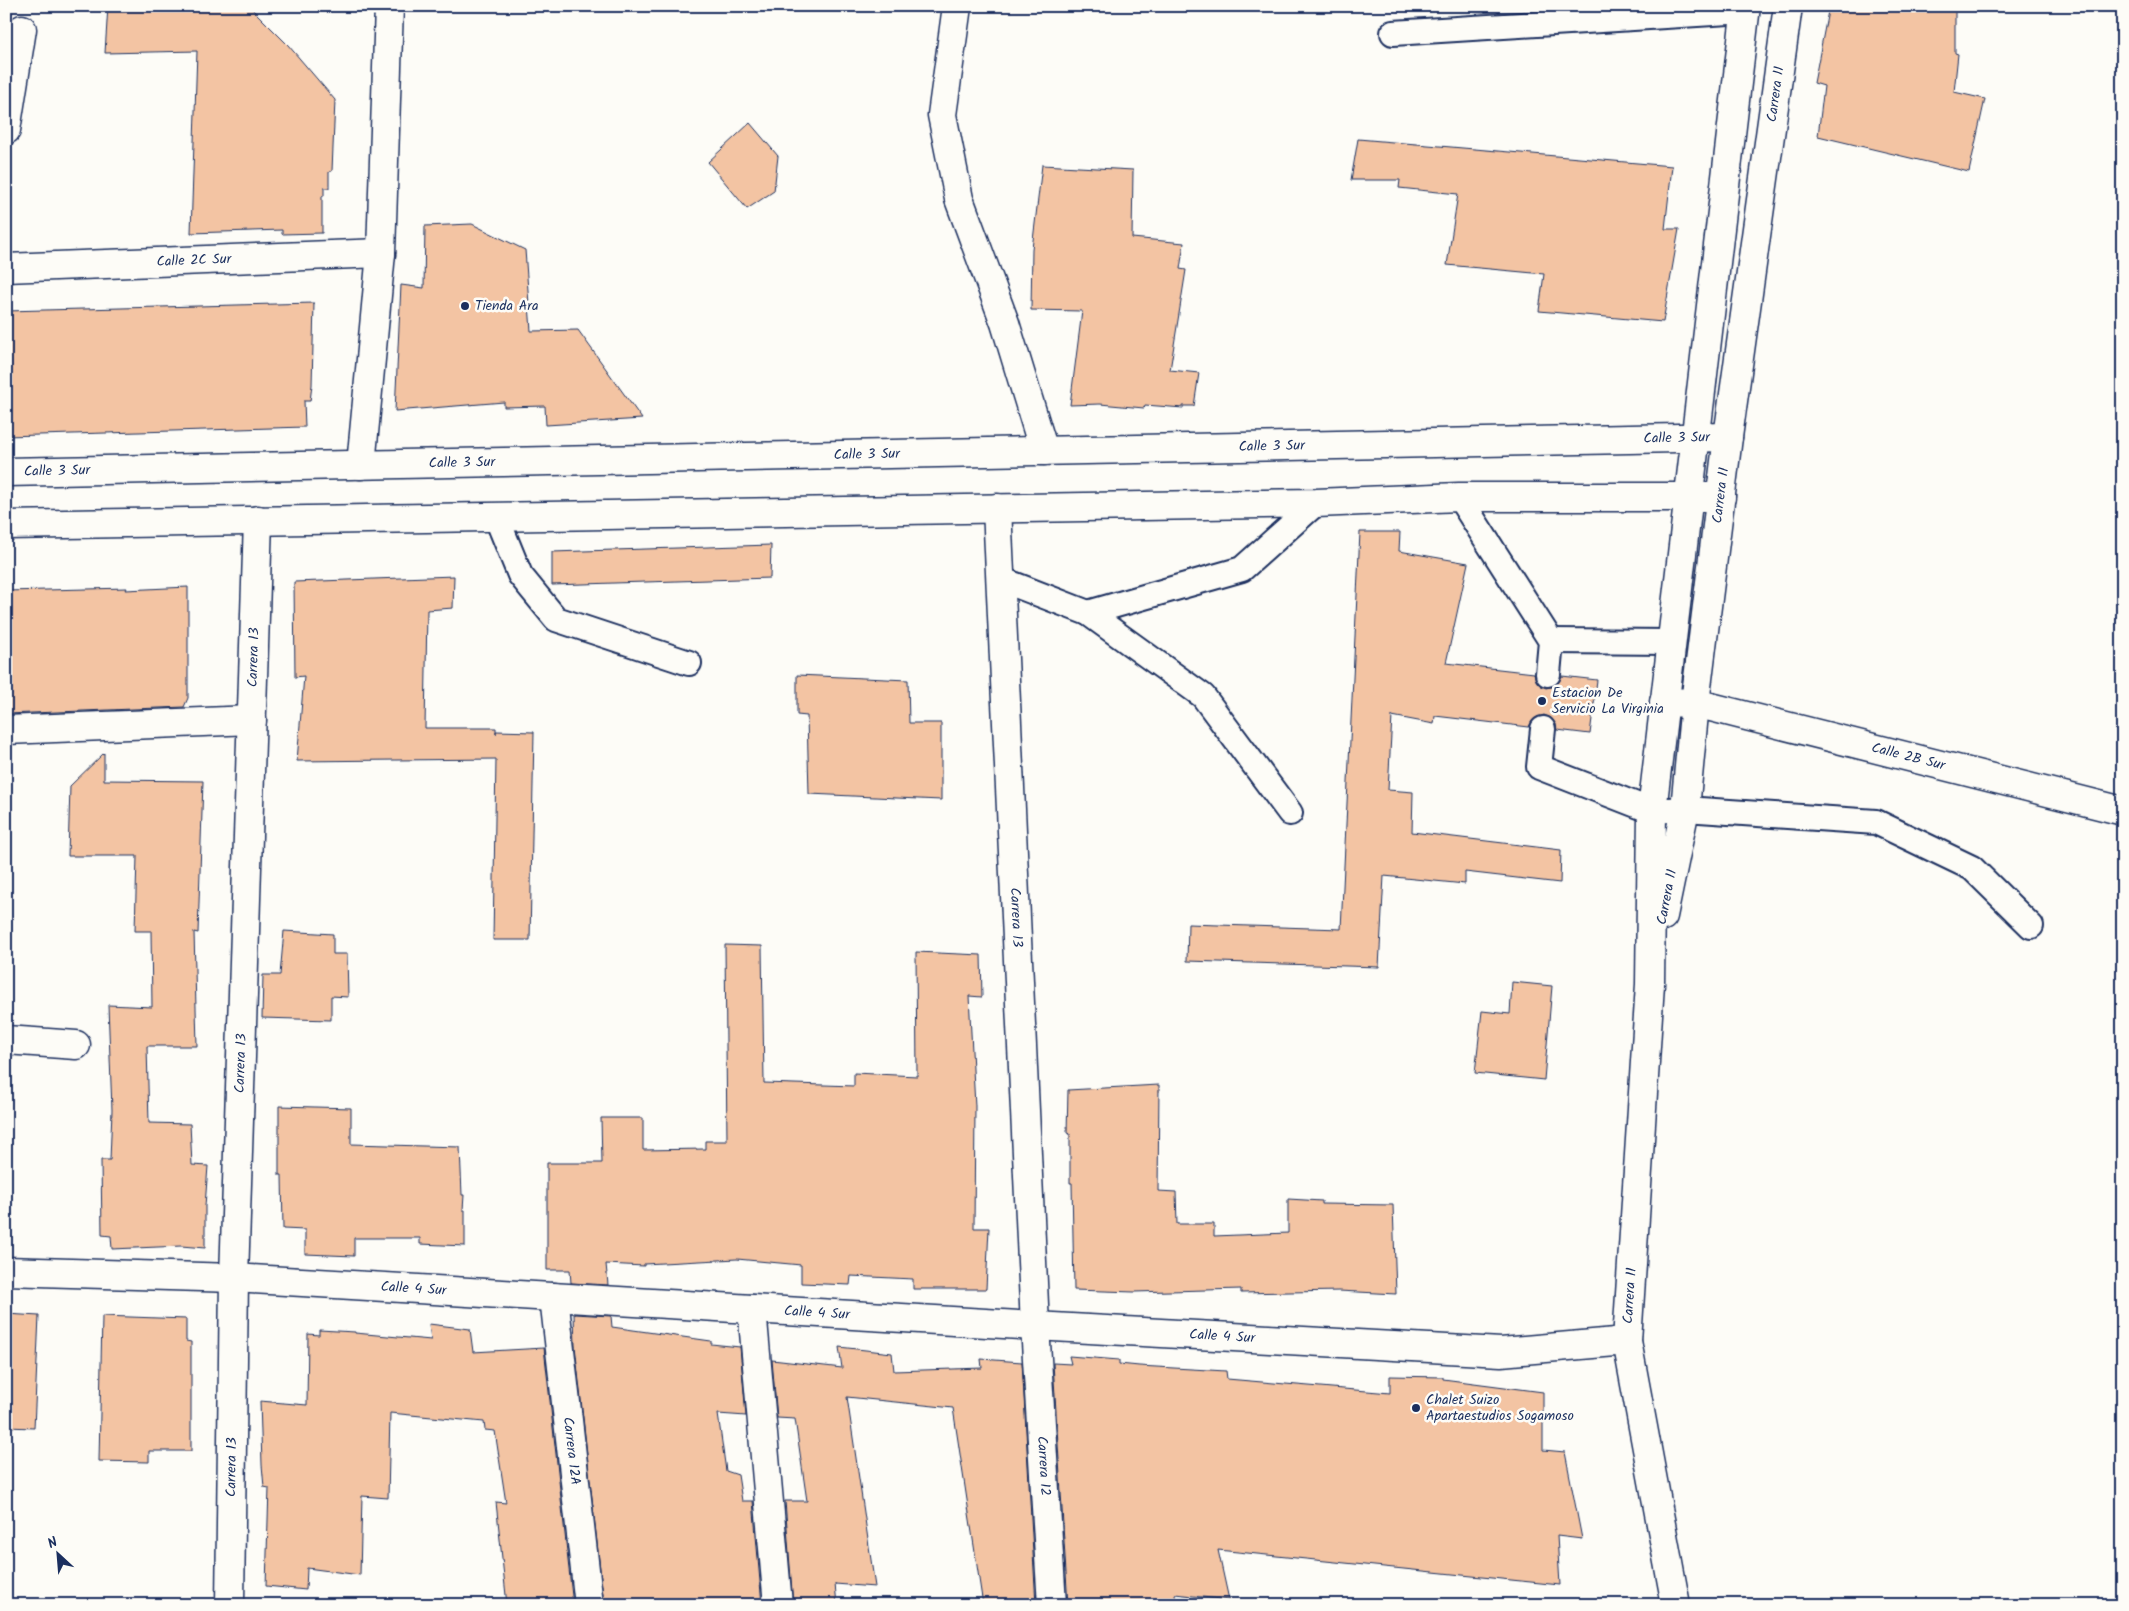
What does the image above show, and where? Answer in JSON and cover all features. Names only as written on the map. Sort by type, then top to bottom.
[{"type":"street","points":[[362,465],[381,254],[389,6]]},
{"type":"street","points":[[957,6],[942,115],[959,199],[1005,323],[1044,451]]},
{"type":"street","name":"Carrera 11","points":[[1650,984],[1685,809],[1695,703],[1728,437],[1788,6]]},
{"type":"street","name":"Carrera 11","points":[[1676,1605],[1627,1341],[1650,984],[1652,811],[1690,497],[1695,438],[1745,9]]},
{"type":"street","points":[[6,130],[22,29]]},
{"type":"street","name":"Calle 2C Sur","points":[[6,268],[381,254]]},
{"type":"street","name":"Calle 3 Sur","points":[[6,472],[1728,437]]},
{"type":"street","points":[[6,524],[1316,503],[1459,497],[1721,496]]},
{"type":"street","name":"Carrera 13","points":[[997,508],[1035,1326]]},
{"type":"street","name":"Carrera 13","points":[[230,1605],[234,1278],[258,520]]},
{"type":"street","name":"Calle 2B Sur","points":[[1664,702],[1695,703],[2123,812]]},
{"type":"street","points":[[6,730],[252,720]]},
{"type":"street","points":[[6,1040],[76,1045]]},
{"type":"street","name":"Calle 4 Sur","points":[[6,1271],[234,1278],[1501,1352],[1627,1341]]},
{"type":"street","name":"Carrera 12A","points":[[554,1297],[589,1605]]},
{"type":"street","points":[[752,1309],[778,1605]]},
{"type":"street","name":"Carrera 12","points":[[1035,1326],[1052,1605]]},
{"type":"lane","points":[[1393,33],[1745,9]]},
{"type":"lane","points":[[1459,497],[1551,641],[1548,674]]},
{"type":"lane","points":[[1088,613],[1242,568],[1316,503]]},
{"type":"lane","points":[[496,516],[520,575],[556,619],[689,663]]},
{"type":"lane","points":[[1000,579],[1088,613],[1204,696],[1290,813]]},
{"type":"lane","points":[[1551,641],[1672,642]]},
{"type":"lane","points":[[1543,729],[1540,767],[1652,811],[1685,809],[1876,822],[1972,868],[2031,926]]},
{"type":"building","points":[[108,6],[249,6],[288,45],[335,100],[332,171],[329,172],[329,188],[324,188],[324,196],[322,196],[322,233],[282,234],[282,230],[191,233],[197,51],[105,53]]},
{"type":"building","points":[[1829,6],[1955,6],[1955,53],[1958,54],[1954,92],[1985,99],[1969,172],[1818,136],[1824,86],[1814,83]]},
{"type":"building","points":[[750,123],[778,156],[774,191],[747,209],[708,162]]},
{"type":"building","points":[[1358,139],[1672,166],[1665,229],[1679,229],[1663,322],[1539,311],[1544,274],[1447,265],[1458,194],[1399,188],[1400,180],[1351,180]]},
{"type":"building","points":[[1042,165],[1133,170],[1132,238],[1184,243],[1180,269],[1186,270],[1170,370],[1199,373],[1194,406],[1183,406],[1183,408],[1145,405],[1144,408],[1100,404],[1070,405],[1082,311],[1031,310],[1032,249]]},
{"type":"building","name":"Tienda Ara","points":[[472,224],[525,250],[531,331],[578,330],[642,419],[546,425],[545,406],[504,407],[504,402],[395,411],[401,285],[424,288],[425,226]]},
{"type":"building","points":[[314,303],[312,385],[310,401],[304,401],[305,427],[6,436],[6,311]]},
{"type":"building","points":[[1360,532],[1400,532],[1399,551],[1468,563],[1446,663],[1534,673],[1540,685],[1546,688],[1554,686],[1562,676],[1597,680],[1590,734],[1557,730],[1556,724],[1551,718],[1544,715],[1532,721],[1529,727],[1435,716],[1434,724],[1392,716],[1388,790],[1413,792],[1412,832],[1561,850],[1560,883],[1465,872],[1465,884],[1384,876],[1379,967],[1187,961],[1188,924],[1341,929]]},
{"type":"building","points":[[771,545],[770,578],[552,585],[552,552]]},
{"type":"building","points":[[454,576],[453,608],[427,610],[425,728],[496,728],[496,731],[534,732],[530,940],[493,940],[496,759],[297,761],[304,676],[295,677],[294,582]]},
{"type":"building","points":[[188,587],[188,698],[184,707],[6,714],[6,591],[127,588],[126,590]]},
{"type":"building","points":[[797,675],[908,680],[909,723],[941,723],[941,800],[809,794],[807,716],[797,715]]},
{"type":"building","points":[[104,753],[104,780],[203,781],[198,933],[194,932],[197,1046],[147,1046],[149,1123],[190,1124],[192,1165],[208,1166],[205,1206],[205,1248],[181,1246],[112,1249],[111,1236],[102,1235],[101,1160],[110,1160],[112,1110],[108,1005],[152,1007],[151,931],[135,931],[137,856],[68,856],[70,786]]},
{"type":"building","points":[[284,931],[333,934],[333,954],[347,954],[348,997],[331,996],[331,1020],[262,1018],[263,975],[280,975]]},
{"type":"building","points":[[725,945],[762,946],[764,1083],[854,1086],[854,1073],[917,1076],[916,952],[981,955],[982,997],[969,996],[975,1106],[974,1228],[989,1228],[986,1289],[913,1289],[913,1279],[851,1276],[850,1285],[801,1283],[801,1265],[737,1259],[644,1264],[644,1266],[606,1264],[608,1285],[571,1283],[570,1270],[547,1270],[547,1163],[602,1163],[601,1118],[643,1118],[643,1150],[705,1149],[705,1141],[727,1141]]},
{"type":"building","points":[[1512,982],[1552,986],[1544,1080],[1475,1073],[1482,1011],[1510,1014]]},
{"type":"building","points":[[1159,1085],[1158,1191],[1176,1192],[1177,1224],[1214,1224],[1214,1236],[1288,1233],[1288,1199],[1322,1201],[1322,1204],[1393,1205],[1396,1294],[1339,1291],[1241,1293],[1241,1289],[1134,1292],[1074,1290],[1070,1134],[1067,1133],[1068,1090]]},
{"type":"building","points":[[279,1106],[351,1108],[351,1144],[460,1147],[462,1195],[464,1195],[463,1210],[465,1210],[465,1246],[420,1244],[420,1238],[354,1238],[354,1256],[305,1254],[305,1230],[283,1229],[282,1175],[279,1175]]},
{"type":"building","points":[[6,1314],[39,1316],[34,1428],[6,1427]]},
{"type":"building","points":[[574,1314],[611,1316],[612,1327],[711,1341],[711,1344],[740,1347],[746,1416],[718,1414],[726,1471],[738,1475],[742,1501],[753,1501],[762,1605],[604,1605],[575,1346]]},
{"type":"building","points":[[102,1316],[186,1319],[186,1341],[191,1342],[191,1451],[149,1451],[149,1462],[99,1461]]},
{"type":"building","points":[[429,1324],[470,1329],[473,1352],[544,1348],[573,1605],[507,1605],[496,1502],[506,1503],[495,1431],[485,1430],[484,1422],[390,1413],[388,1498],[362,1496],[360,1575],[307,1568],[306,1590],[266,1586],[269,1488],[264,1487],[260,1401],[307,1405],[308,1334],[319,1335],[319,1330],[431,1340]]},
{"type":"building","points":[[839,1347],[892,1353],[894,1371],[982,1368],[981,1359],[1022,1362],[1036,1605],[983,1605],[953,1408],[847,1397],[875,1587],[835,1584],[837,1605],[793,1605],[785,1501],[807,1501],[795,1419],[777,1418],[772,1360],[842,1368]]},
{"type":"building","points":[[1069,1356],[1119,1360],[1119,1364],[1139,1366],[1226,1371],[1227,1379],[1390,1393],[1390,1376],[1443,1377],[1443,1379],[1543,1392],[1543,1450],[1565,1452],[1582,1539],[1557,1536],[1560,1585],[1218,1550],[1229,1600],[1175,1594],[1176,1605],[1068,1605],[1053,1363],[1071,1364]]},
{"type":"place","name":"Tienda Ara","points":[[465,306]]},
{"type":"place","name":"Estacion De Servicio La Virginia","points":[[1542,701]]},
{"type":"place","name":"Chalet Suizo Apartaestudios Sogamoso","points":[[1416,1408]]}]
